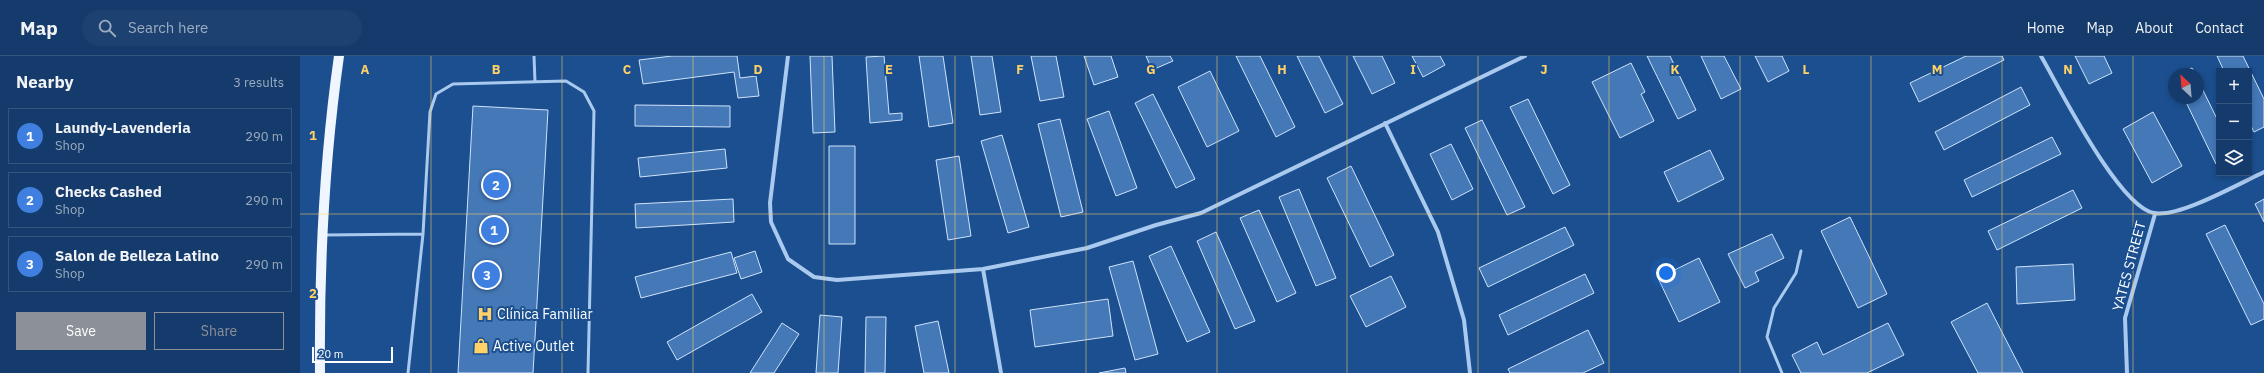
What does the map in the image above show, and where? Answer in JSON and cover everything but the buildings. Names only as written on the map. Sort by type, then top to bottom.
[{"type":"main road","points":[[320,373],[319,306],[326,165],[339,56]]},
{"type":"street","points":[[788,56],[770,203],[771,222],[788,259],[814,277],[837,280],[983,269],[1087,248],[1156,225],[1201,213],[1525,56]]},
{"type":"street","points":[[2040,56],[2111,175],[2138,206],[2155,214],[2182,210],[2264,172]]},
{"type":"street","points":[[1385,123],[1438,232],[1464,320],[1470,373]]},
{"type":"street","name":"YATES STREET","points":[[2127,373],[2126,318],[2155,214]]},
{"type":"street","points":[[983,269],[1001,373]]},
{"type":"lane","points":[[534,56],[535,82]]},
{"type":"lane","points":[[408,373],[423,234],[430,112],[436,94],[453,84],[566,81],[584,92],[594,112],[588,373]]},
{"type":"lane","points":[[323,235],[423,234]]},
{"type":"lane","points":[[1782,373],[1767,336],[1774,308],[1796,273],[1801,251]]},
{"type":"place","name":"Checks Cashed","points":[[496,185]]},
{"type":"place","name":"Laundy-Lavenderia","points":[[494,230]]},
{"type":"place","name":"Salon de Belleza Latino","points":[[487,275]]},
{"type":"place","name":"Clínica Familiar","points":[[485,314]]},
{"type":"place","name":"Active Outlet","points":[[481,346]]}]
